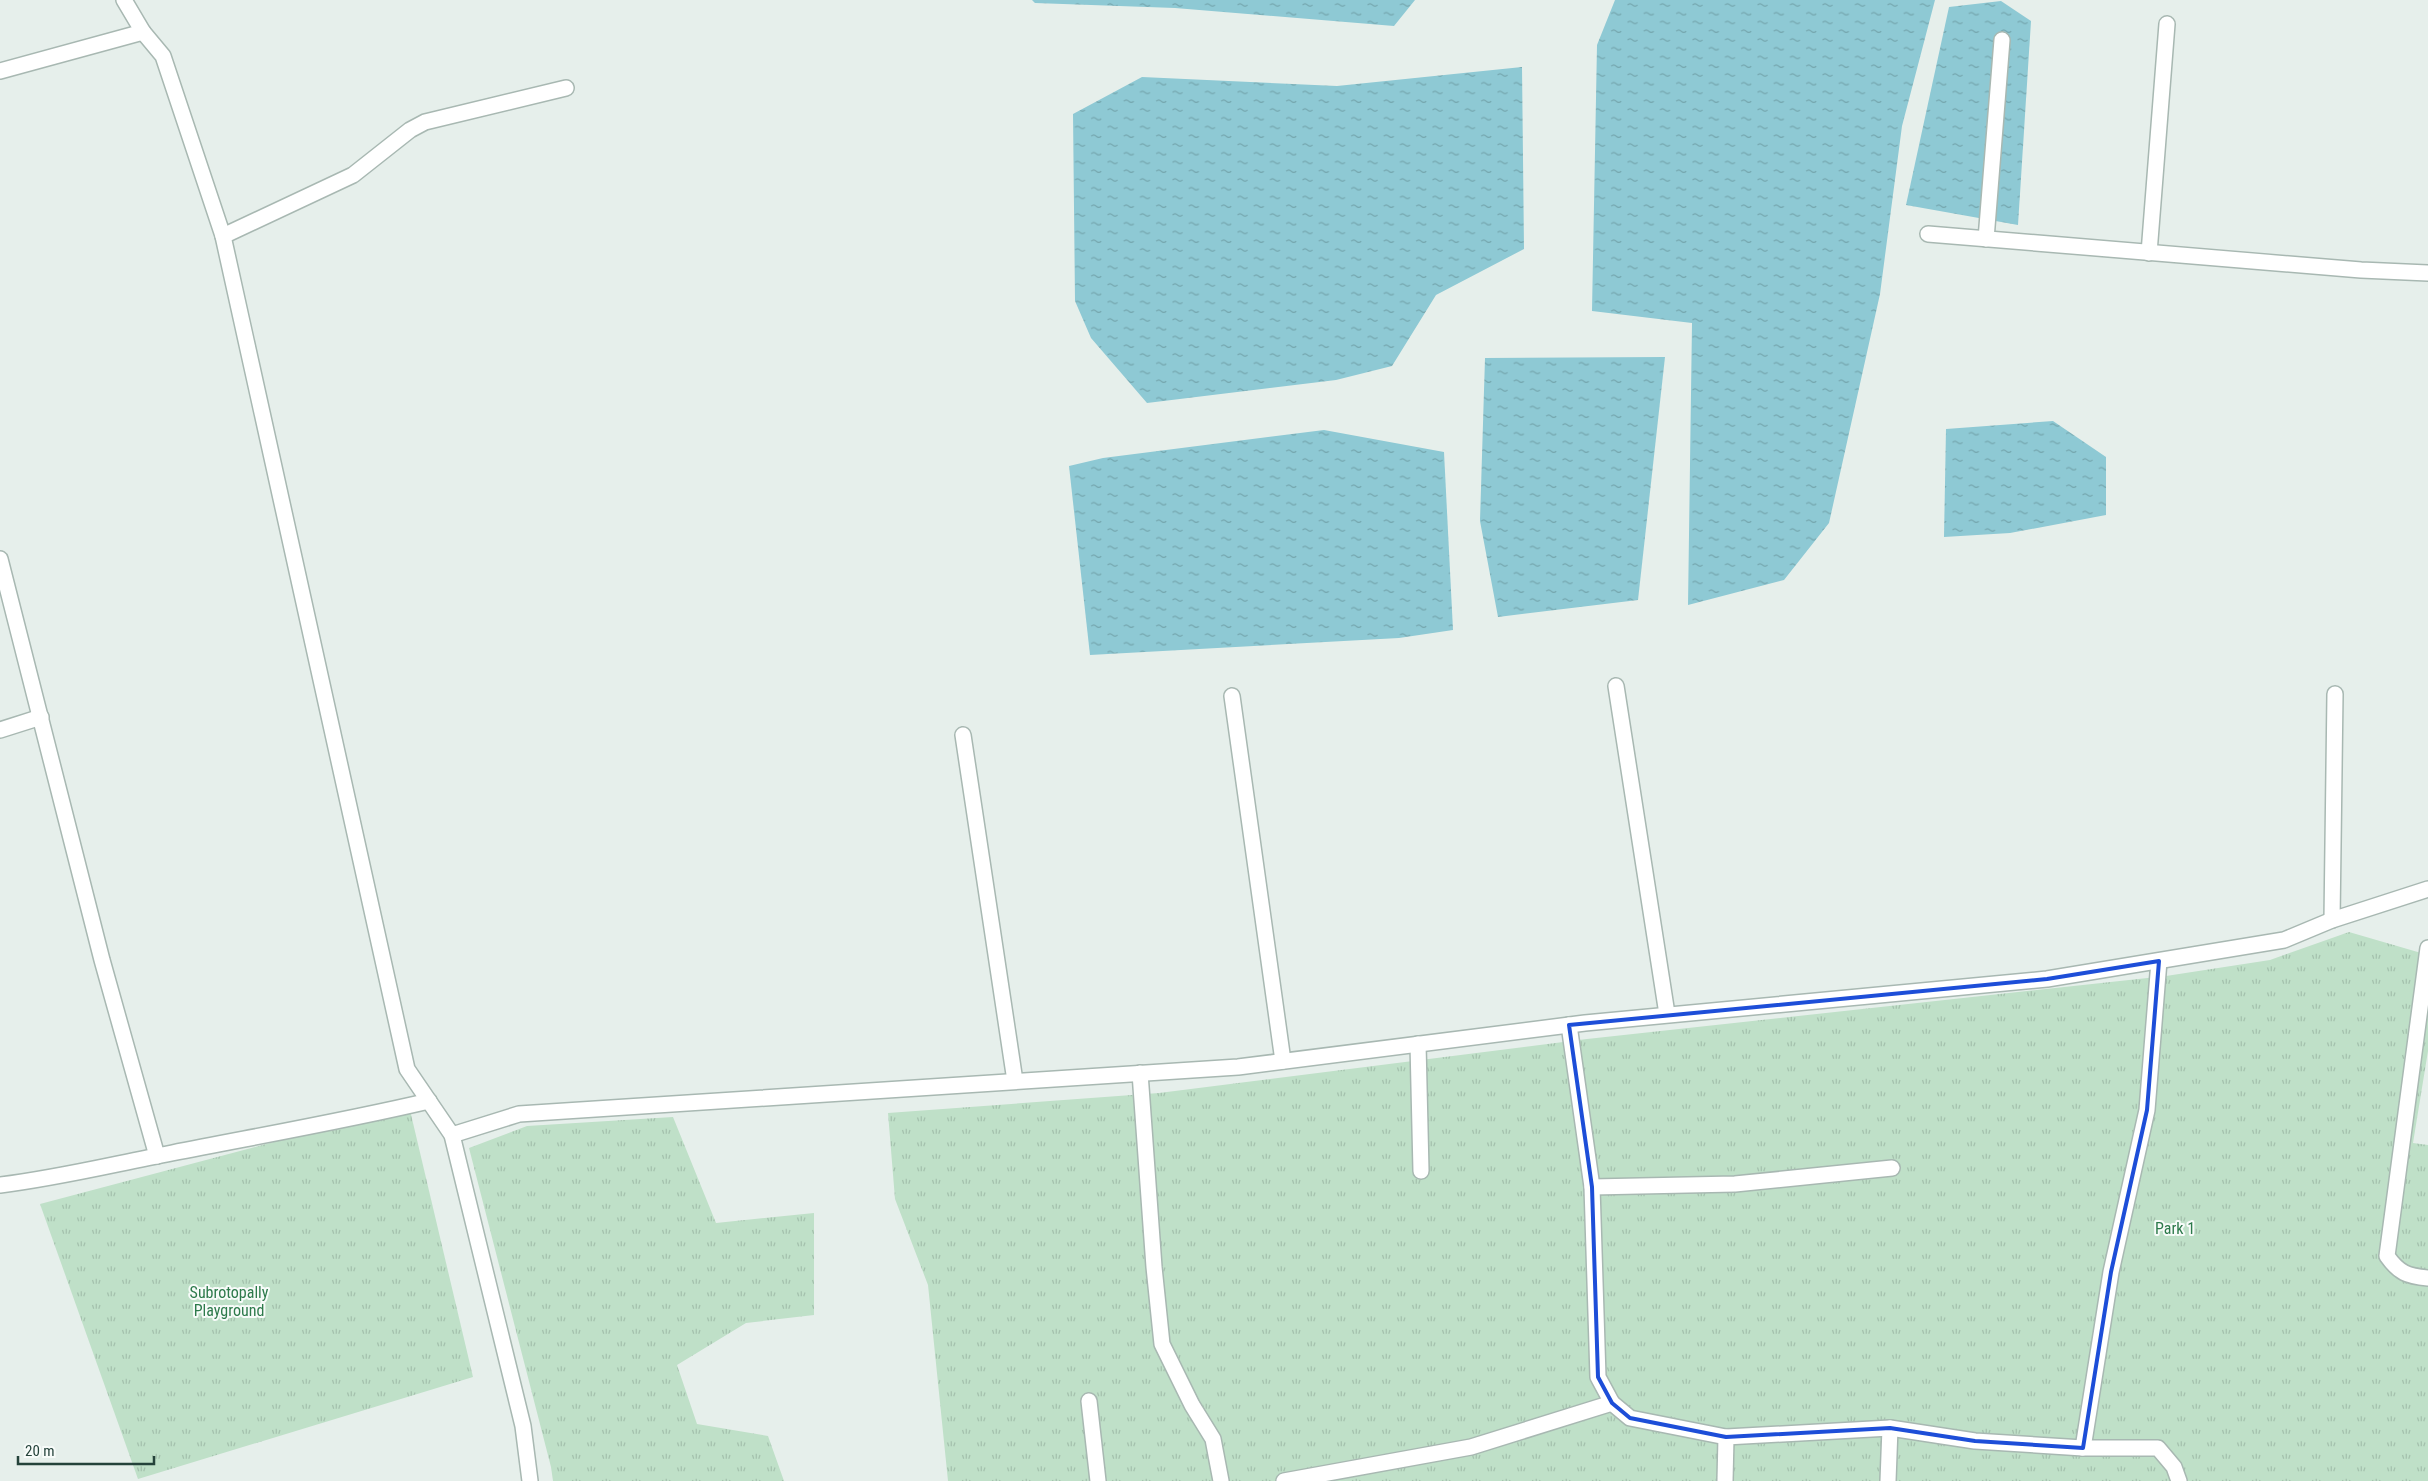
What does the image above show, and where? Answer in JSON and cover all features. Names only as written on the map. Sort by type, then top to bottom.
[{"type":"street","points":[[124,0],[143,32],[163,56],[223,236],[407,1069],[452,1135],[523,1426],[530,1481]]},
{"type":"street","points":[[2149,253],[2167,24]]},
{"type":"street","points":[[0,71],[143,32]]},
{"type":"street","points":[[1986,239],[2002,40]]},
{"type":"street","points":[[223,236],[353,176],[410,130],[425,122],[566,88]]},
{"type":"street","points":[[1928,234],[2361,270],[2428,273]]},
{"type":"street","points":[[0,559],[102,960],[157,1156]]},
{"type":"street","points":[[1616,686],[1667,1014]]},
{"type":"street","points":[[2332,920],[2335,694]]},
{"type":"street","points":[[1232,696],[1283,1061]]},
{"type":"street","points":[[0,730],[41,717]]},
{"type":"street","points":[[963,735],[1015,1081]]},
{"type":"street","points":[[452,1135],[519,1114],[1238,1067],[1667,1014],[2047,979],[2284,940],[2332,920],[2428,889]]},
{"type":"street","points":[[2428,948],[2387,1256],[2397,1270],[2415,1277],[2428,1278]]},
{"type":"street","points":[[2083,1448],[2111,1272],[2147,1110],[2159,961]]},
{"type":"street","points":[[1569,1025],[1592,1187],[1598,1377],[1612,1403],[1630,1418],[1726,1437],[1890,1428],[1975,1441],[2083,1448],[2158,1448],[2174,1467],[2179,1481]]},
{"type":"street","points":[[1418,1044],[1421,1171]]},
{"type":"street","points":[[1140,1073],[1154,1267],[1162,1344],[1192,1405],[1212,1439],[1221,1481]]},
{"type":"street","points":[[0,1185],[48,1179],[157,1156],[288,1132],[429,1101]]},
{"type":"street","points":[[1592,1187],[1734,1184],[1892,1168]]},
{"type":"street","points":[[1089,1401],[1098,1481]]},
{"type":"street","points":[[1284,1481],[1471,1447],[1612,1403]]},
{"type":"street","points":[[1888,1481],[1890,1428]]},
{"type":"street","points":[[1725,1481],[1726,1437]]},
{"type":"highlighted area","points":[[2159,961],[2147,1110],[2111,1272],[2083,1448],[1975,1441],[1890,1428],[1726,1437],[1630,1418],[1612,1403],[1598,1377],[1592,1187],[1569,1025],[2047,979]]},
{"type":"green space","name":"Park 1","points":[[2349,932],[2428,955],[2428,1051],[2413,1143],[2428,1145],[2428,1481],[948,1481],[928,1285],[895,1199],[888,1113],[1159,1093],[1587,1039],[2166,976],[2270,960]]},
{"type":"green space","name":"Subrotopally Playground","points":[[409,1106],[473,1377],[138,1479],[40,1204]]},
{"type":"green space","points":[[673,1117],[716,1223],[814,1213],[814,1315],[746,1323],[677,1365],[697,1424],[768,1436],[784,1481],[553,1481],[469,1148],[527,1126]]},
{"type":"water","points":[[1032,0],[1415,0],[1394,26],[1175,8],[1035,3]]},
{"type":"water","points":[[1615,0],[1935,0],[1902,126],[1880,294],[1829,523],[1784,580],[1688,605],[1692,323],[1592,311],[1597,45]]},
{"type":"water","points":[[2001,1],[2031,21],[2018,225],[1906,205],[1949,7]]},
{"type":"water","points":[[1522,67],[1524,249],[1436,295],[1392,366],[1336,380],[1147,403],[1091,338],[1075,301],[1073,114],[1142,77],[1337,86]]},
{"type":"water","points":[[1665,357],[1638,600],[1498,617],[1480,521],[1485,358]]},
{"type":"water","points":[[2053,421],[2106,457],[2106,515],[2010,533],[1944,537],[1946,429]]},
{"type":"water","points":[[1324,430],[1444,452],[1453,630],[1399,638],[1090,655],[1069,466],[1103,458]]}]
